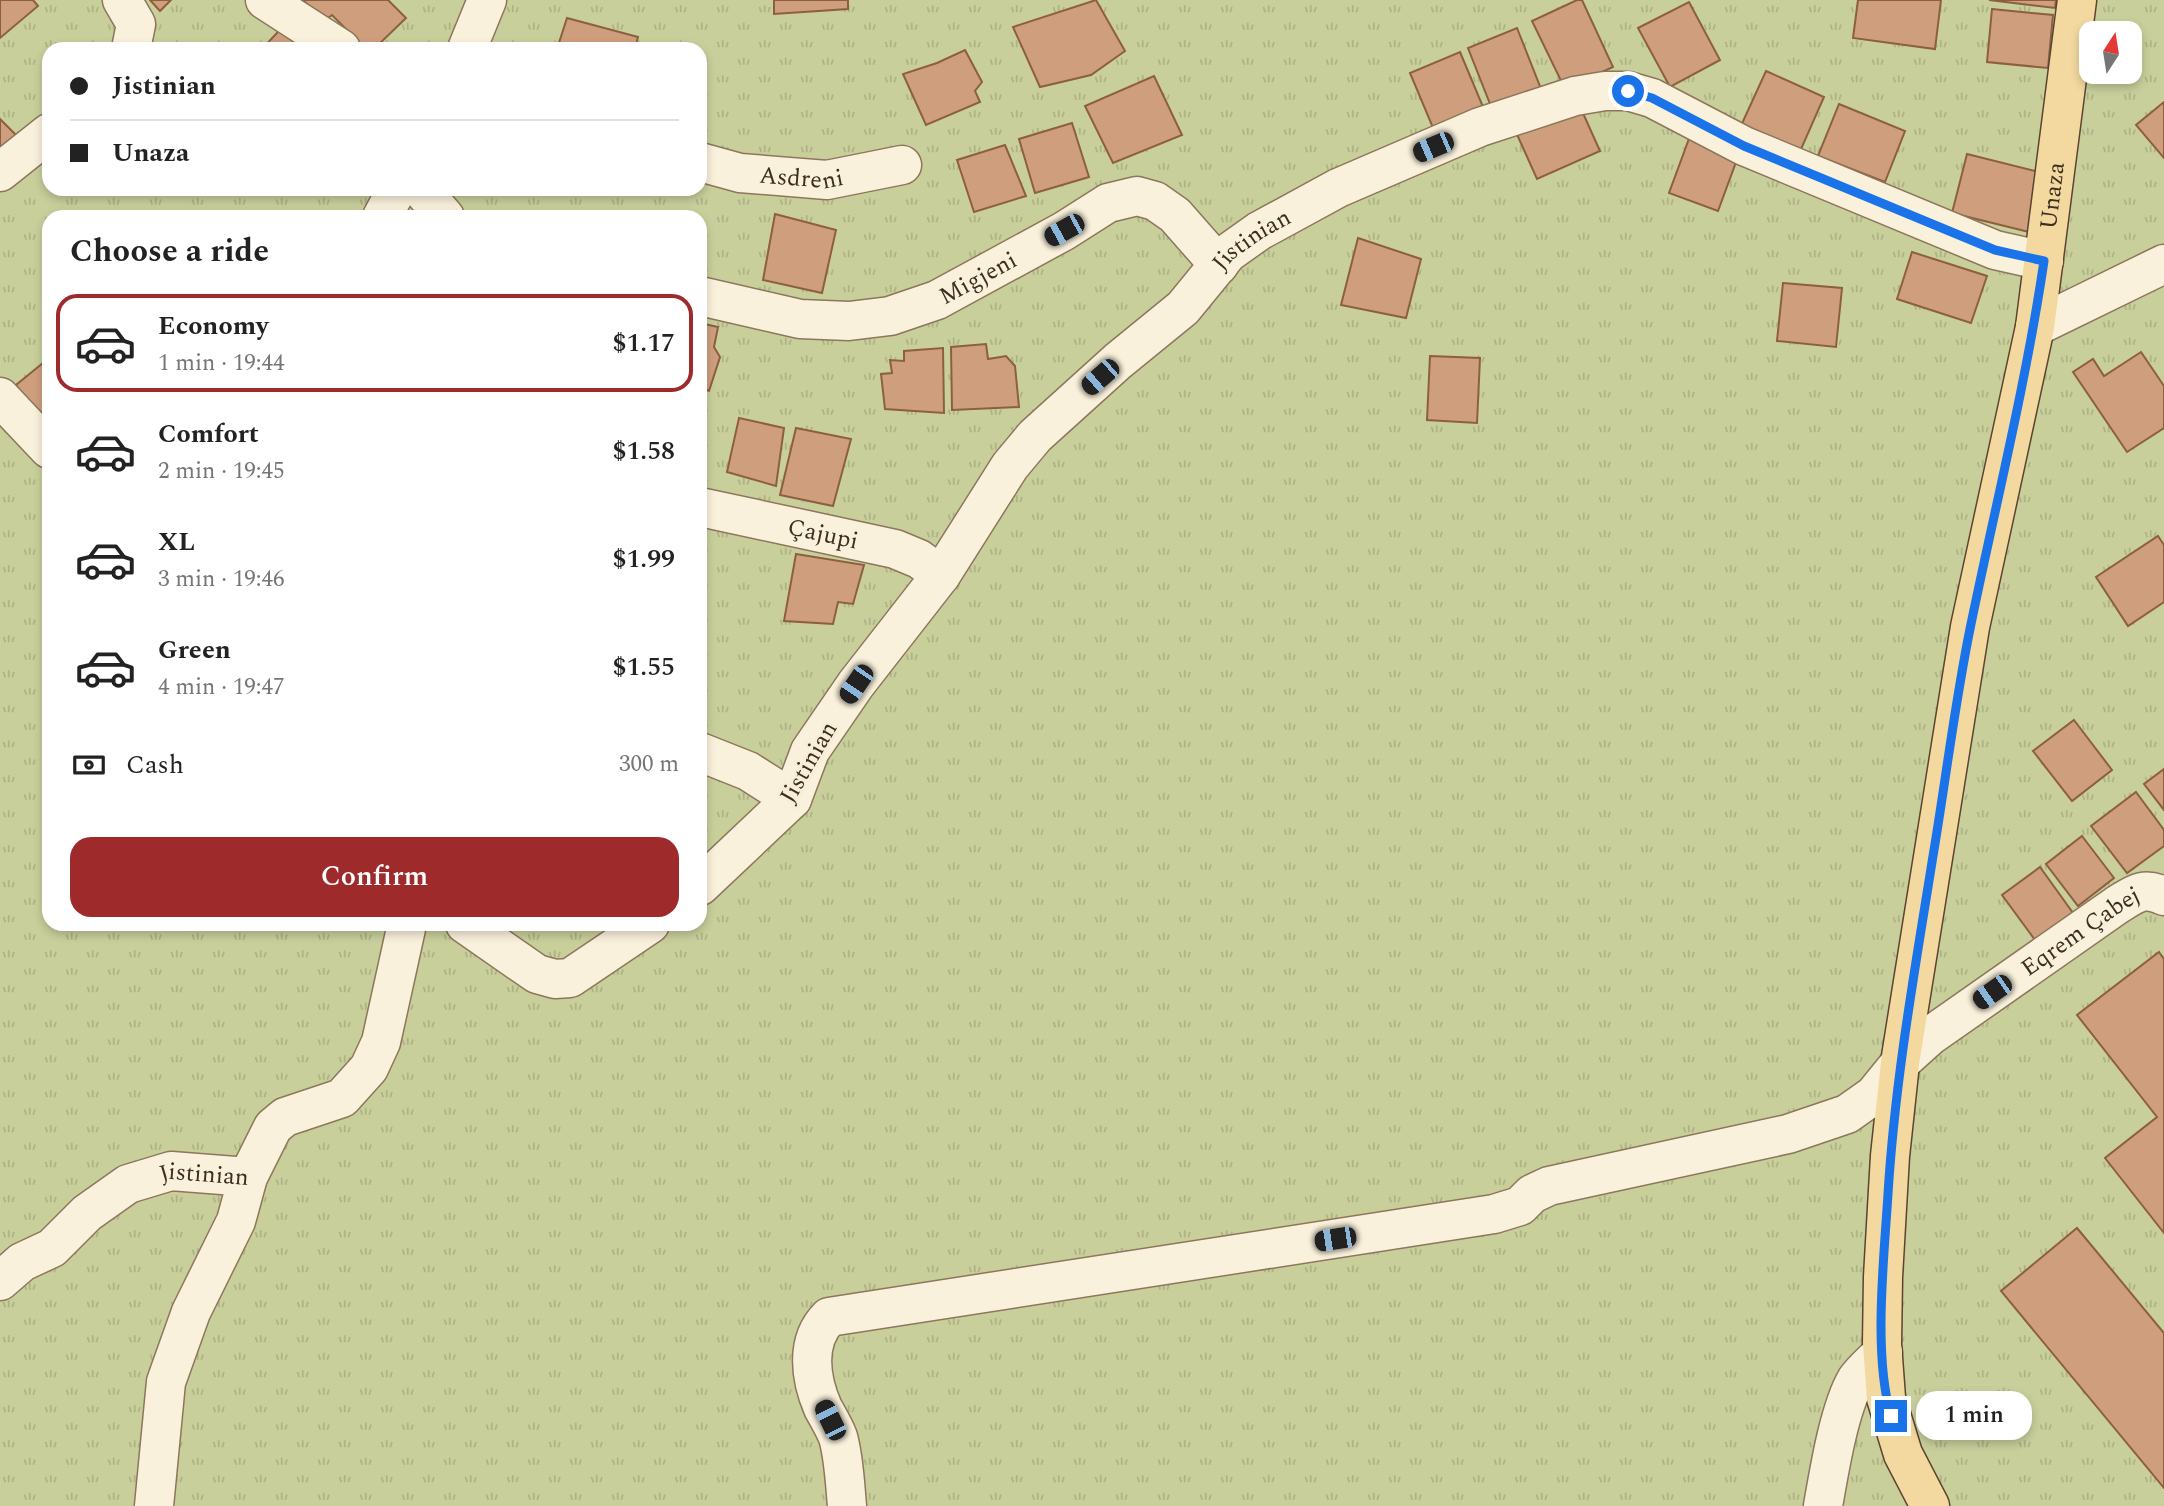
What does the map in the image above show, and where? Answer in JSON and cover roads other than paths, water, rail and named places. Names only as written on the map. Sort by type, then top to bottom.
[{"type":"main road","name":"Unaza","points":[[1930,1506],[1903,1454],[1886,1398],[1882,1352],[1890,1156],[1900,1063],[1970,627],[2035,327],[2077,0]]},
{"type":"street","points":[[122,0],[136,24],[132,42]]},
{"type":"street","points":[[265,0],[330,42]]},
{"type":"street","points":[[470,42],[487,0]]},
{"type":"street","name":"Jistinian","points":[[707,879],[792,799],[810,751],[856,684],[941,575],[1010,466],[1035,436],[1118,361],[1183,308],[1228,253],[1259,231],[1338,188],[1480,127],[1575,96],[1605,91],[1628,91],[1652,98],[1744,146],[1995,250],[2044,261]]},
{"type":"street","points":[[0,172],[42,139]]},
{"type":"street","name":"Asdreni","points":[[707,164],[740,173],[827,180],[902,165]]},
{"type":"street","points":[[427,196],[439,210]]},
{"type":"street","name":"Migjeni","points":[[707,298],[800,319],[849,321],[890,316],[937,300],[1108,204],[1137,196],[1155,201],[1175,215],[1219,265]]},
{"type":"street","points":[[2035,327],[2164,264]]},
{"type":"street","points":[[0,397],[42,442]]},
{"type":"street","name":"Çajupi","points":[[707,509],[895,549],[919,559],[941,575]]},
{"type":"street","points":[[707,755],[748,771],[792,799]]},
{"type":"street","name":"Eqrem Çabej","points":[[847,1506],[838,1436],[822,1405],[812,1368],[818,1328],[829,1317],[1494,1214],[1521,1206],[1532,1194],[1549,1186],[1788,1134],[1847,1114],[1874,1095],[1900,1063],[1930,1036],[2117,905],[2137,893],[2150,890],[2164,896]]},
{"type":"street","name":"Jistinian","points":[[0,1282],[22,1262],[52,1248],[87,1213],[128,1184],[172,1171],[248,1177],[272,1127],[285,1117],[342,1098],[369,1068],[381,1042],[405,931]]},
{"type":"street","points":[[475,931],[537,974],[555,979],[570,978],[640,931]]},
{"type":"street","points":[[154,1506],[166,1382],[191,1312],[236,1221],[248,1177]]},
{"type":"street","points":[[1823,1506],[1845,1409],[1857,1380],[1882,1352]]}]
